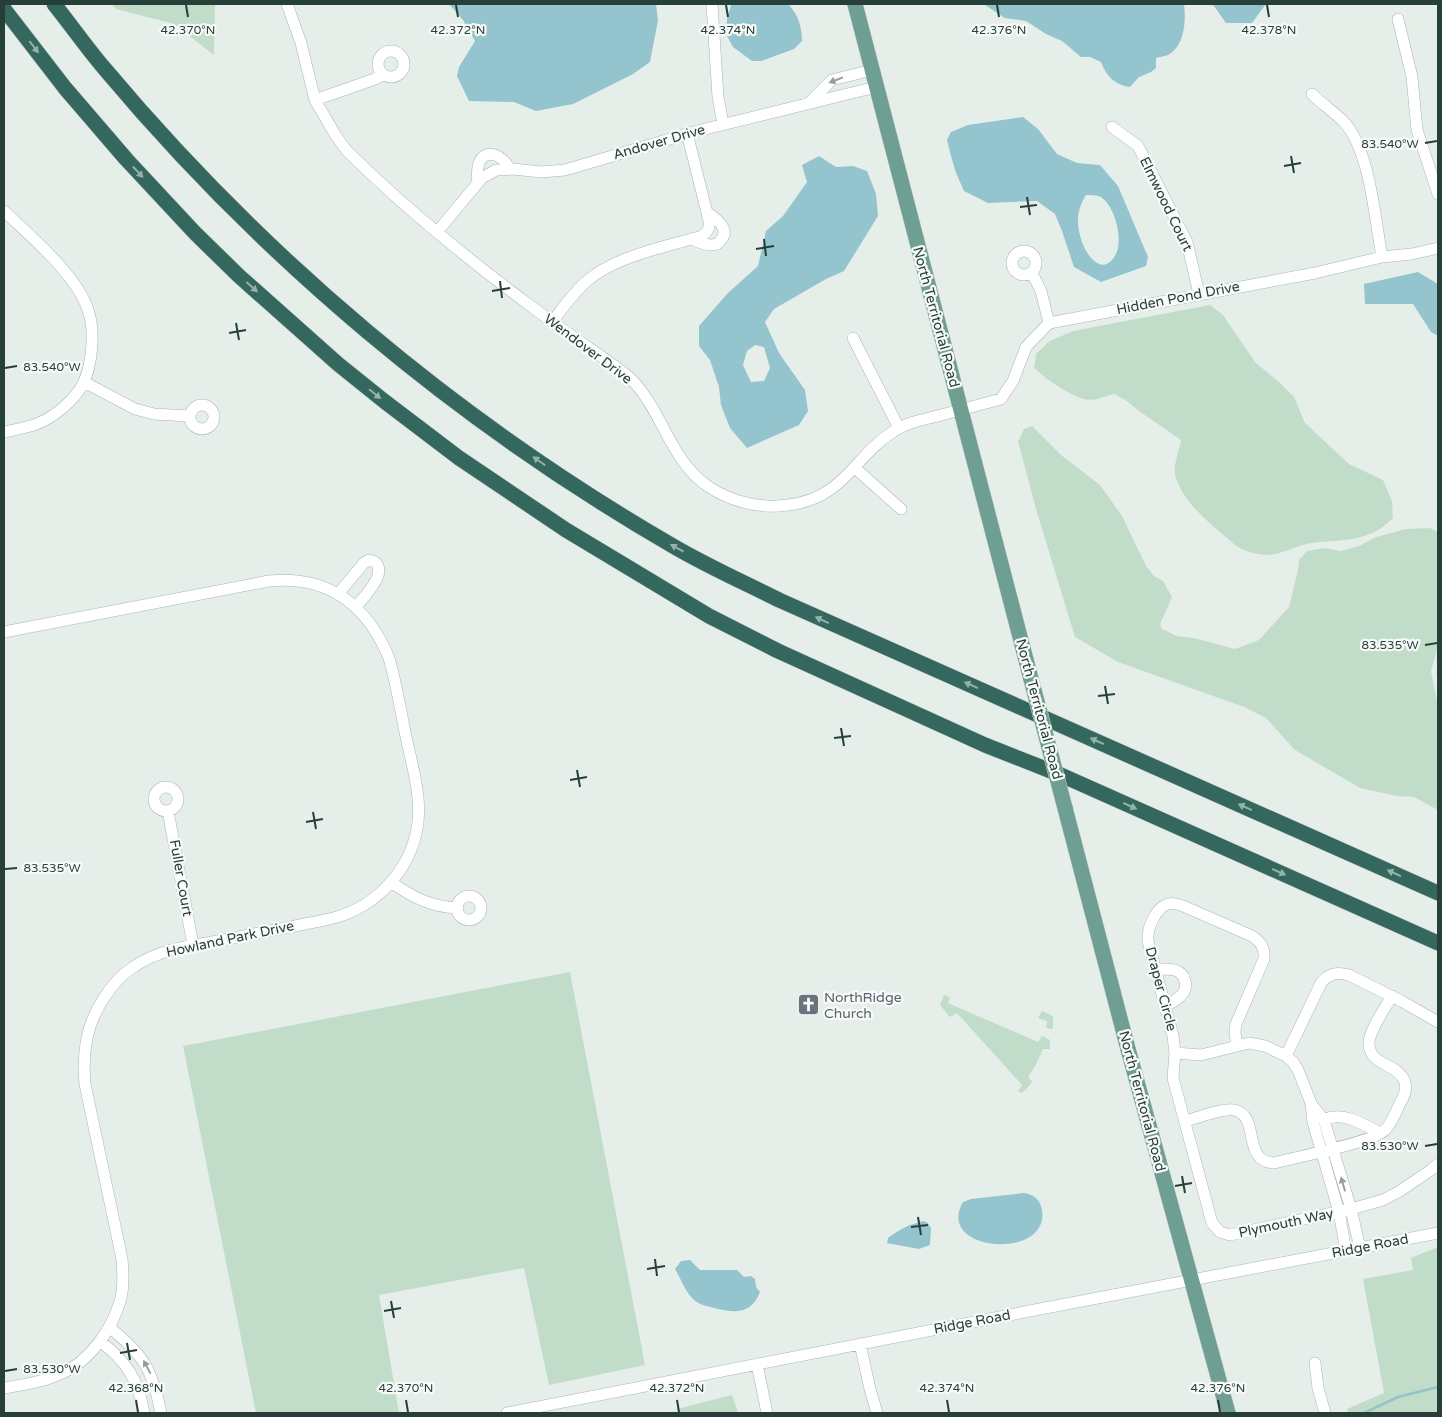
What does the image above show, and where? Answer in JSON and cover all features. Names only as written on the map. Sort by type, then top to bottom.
[{"type":"highway","points":[[54,4],[102,66],[158,132],[285,261],[366,332],[450,398],[604,504],[674,546],[779,600],[1438,893]]},
{"type":"highway","points":[[4,9],[65,88],[126,159],[195,233],[239,276],[338,364],[384,401],[459,458],[566,530],[709,616],[778,651],[985,745],[1061,775],[1438,943]]},
{"type":"main road","name":"North Territorial Road","points":[[855,4],[1128,1049],[1228,1413]]},
{"type":"street","name":"Wendover Drive","points":[[287,4],[300,43],[315,100],[336,136],[348,152],[437,232],[481,268],[552,322],[611,363],[632,381],[646,399],[685,465],[700,480],[720,493],[753,505],[764,506],[790,505],[810,500],[842,482],[878,443],[899,428],[960,410]]},
{"type":"street","points":[[712,4],[718,97],[723,124]]},
{"type":"street","points":[[1398,19],[1412,77],[1417,130],[1438,194]]},
{"type":"street","points":[[808,104],[832,80],[872,70]]},
{"type":"street","points":[[315,100],[375,79],[383,74]]},
{"type":"street","name":"Andover Drive","points":[[437,232],[488,173],[501,168],[540,172],[565,170],[687,133],[876,87]]},
{"type":"street","points":[[1312,94],[1344,123],[1360,148],[1367,173],[1382,257]]},
{"type":"street","name":"Elmwood Court","points":[[1112,126],[1138,146],[1187,242],[1199,294]]},
{"type":"street","points":[[552,322],[578,289],[600,272],[637,255],[702,236],[709,229],[709,220],[687,133]]},
{"type":"street","name":"Andover Drive","points":[[478,183],[478,165],[486,155],[499,156],[509,168]]},
{"type":"street","points":[[4,211],[49,254],[73,283],[89,312],[93,332],[92,347],[84,382],[67,403],[50,417],[34,425],[4,432]]},
{"type":"street","points":[[691,239],[712,245],[722,240],[724,232],[722,224],[707,212]]},
{"type":"street","name":"Hidden Pond Drive","points":[[1049,323],[1316,273],[1382,257],[1412,254],[1438,248]]},
{"type":"street","points":[[960,410],[1001,399],[1013,381],[1026,347],[1049,323],[1041,290],[1032,273]]},
{"type":"street","points":[[852,338],[899,428]]},
{"type":"street","points":[[84,382],[136,409],[154,414],[189,416]]},
{"type":"street","points":[[855,468],[901,509]]},
{"type":"street","points":[[338,594],[364,562],[369,560],[376,562],[380,570],[379,576],[356,607]]},
{"type":"street","name":"Howland Park Drive","points":[[4,632],[269,581],[288,580],[321,586],[338,594],[356,607],[375,628],[389,658],[418,796],[418,819],[413,842],[404,864],[390,882],[367,903],[338,917],[161,953],[140,963],[127,972],[108,991],[100,1003],[86,1036],[83,1063],[85,1084],[120,1247],[123,1272],[121,1297],[100,1341],[87,1356],[60,1374],[4,1388]]},
{"type":"street","name":"Fuller Court","points":[[168,811],[193,945]]},
{"type":"street","points":[[390,882],[421,901],[458,908]]},
{"type":"street","name":"Draper Circle","points":[[1175,1053],[1174,1036],[1148,941],[1148,932],[1159,910],[1168,904],[1183,906],[1258,940],[1263,949],[1264,959],[1236,1024],[1237,1046]]},
{"type":"street","points":[[1155,969],[1171,969],[1179,971],[1184,976],[1185,991],[1180,997],[1166,1006]]},
{"type":"street","points":[[1286,1056],[1321,983],[1329,976],[1339,973],[1349,975],[1392,996],[1438,1022]]},
{"type":"street","points":[[1185,1121],[1226,1110],[1235,1110],[1241,1113],[1248,1122],[1256,1153],[1260,1158],[1268,1162],[1328,1150],[1380,1133],[1390,1124],[1405,1093],[1403,1078],[1375,1058],[1369,1046],[1370,1037],[1392,996]]},
{"type":"street","points":[[1175,1053],[1201,1055],[1250,1043],[1259,1044],[1286,1056],[1298,1070],[1311,1104],[1313,1122],[1328,1150]]},
{"type":"street","name":"Plymouth Way","points":[[1175,1053],[1173,1078],[1212,1223],[1220,1232],[1230,1234],[1345,1210],[1383,1200],[1400,1191],[1438,1164]]},
{"type":"street","points":[[1311,1104],[1324,1120],[1328,1150],[1345,1210],[1360,1248]]},
{"type":"street","points":[[1324,1120],[1330,1116],[1337,1116],[1366,1125],[1380,1133]]},
{"type":"street","points":[[1345,1210],[1346,1251]]},
{"type":"street","name":"Ridge Road","points":[[510,1413],[1438,1233]]},
{"type":"street","points":[[108,1327],[128,1342],[147,1366],[155,1386],[161,1413]]},
{"type":"street","points":[[100,1341],[125,1362],[138,1388],[144,1413]]},
{"type":"street","points":[[860,1344],[870,1389],[878,1413]]},
{"type":"street","points":[[1315,1363],[1324,1413]]},
{"type":"street","points":[[757,1364],[767,1413]]},
{"type":"green space","points":[[112,4],[215,4],[214,55],[174,24],[116,9]]},
{"type":"green space","points":[[1210,305],[1223,315],[1255,362],[1294,397],[1305,423],[1349,464],[1383,480],[1392,501],[1393,518],[1384,526],[1365,536],[1306,544],[1268,555],[1240,548],[1212,526],[1198,512],[1181,489],[1175,476],[1175,471],[1181,440],[1127,401],[1114,394],[1095,399],[1084,399],[1058,386],[1034,368],[1036,354],[1050,341],[1073,331]]},
{"type":"green space","points":[[1032,426],[1061,455],[1100,485],[1122,516],[1146,566],[1154,576],[1163,581],[1172,597],[1160,624],[1162,629],[1177,636],[1194,638],[1235,649],[1259,640],[1289,607],[1299,560],[1307,551],[1325,548],[1341,551],[1359,546],[1376,537],[1406,529],[1430,528],[1438,532],[1438,647],[1431,671],[1438,707],[1438,810],[1414,797],[1397,796],[1360,788],[1295,750],[1266,718],[1244,707],[1118,662],[1075,637],[1036,509],[1018,442],[1024,429]]},
{"type":"green space","points":[[570,972],[645,1365],[549,1385],[524,1268],[379,1295],[399,1413],[256,1413],[183,1046]]},
{"type":"green space","points":[[944,995],[950,997],[948,1003],[1038,1042],[1042,1036],[1050,1040],[1050,1049],[1043,1049],[1028,1077],[1032,1081],[1031,1084],[1022,1093],[1018,1091],[1022,1085],[957,1013],[950,1017],[940,1005]]},
{"type":"green space","points":[[1042,1011],[1053,1016],[1053,1029],[1046,1028],[1047,1021],[1038,1018]]},
{"type":"green space","points":[[1438,1247],[1438,1413],[1348,1413],[1347,1409],[1384,1393],[1363,1279],[1413,1270],[1411,1258]]},
{"type":"green space","points":[[732,1395],[738,1413],[678,1413],[677,1409]]},
{"type":"water","points":[[449,4],[656,4],[658,20],[650,62],[633,74],[573,104],[536,111],[514,102],[469,101],[457,76],[459,67],[475,41],[463,20]]},
{"type":"water","points":[[788,4],[799,21],[802,41],[794,49],[761,61],[752,61],[733,47],[726,34],[727,19],[731,5]]},
{"type":"water","points":[[979,4],[1184,4],[1185,17],[1181,39],[1174,51],[1168,55],[1156,58],[1156,68],[1139,77],[1130,87],[1112,79],[1101,62],[1090,57],[1081,57],[1062,41],[1046,34],[1026,21],[1005,18],[985,5]]},
{"type":"water","points":[[1210,4],[1266,4],[1252,23],[1226,23],[1214,6]]},
{"type":"water","points":[[1023,117],[1038,129],[1057,154],[1077,163],[1100,165],[1118,186],[1148,257],[1146,266],[1101,282],[1074,267],[1055,214],[1037,201],[988,203],[964,191],[956,173],[947,140],[951,132],[968,125]],"holes":[[[1086,195],[1101,197],[1111,209],[1115,218],[1119,237],[1118,246],[1116,254],[1107,264],[1102,265],[1092,259],[1081,239],[1078,216]]]},
{"type":"water","points":[[819,156],[836,167],[853,166],[867,171],[876,194],[878,216],[844,271],[826,279],[774,309],[765,322],[779,353],[805,390],[808,411],[799,425],[747,448],[730,428],[721,405],[719,387],[710,360],[699,346],[699,326],[728,293],[758,266],[766,231],[783,216],[807,182],[802,165]],"holes":[[[755,345],[764,347],[770,368],[764,381],[751,382],[743,365],[747,351]]]},
{"type":"water","points":[[1418,272],[1438,284],[1438,336],[1431,332],[1413,304],[1365,304],[1364,284]]},
{"type":"water","points":[[1024,1193],[1036,1198],[1042,1210],[1040,1226],[1029,1237],[1013,1243],[995,1244],[977,1240],[964,1232],[958,1219],[963,1202],[971,1199]]},
{"type":"water","points":[[924,1221],[931,1228],[930,1245],[919,1249],[887,1243],[888,1238],[897,1232],[910,1225]]},
{"type":"water","points":[[690,1260],[700,1270],[737,1270],[744,1277],[751,1276],[755,1279],[756,1287],[760,1292],[752,1305],[741,1310],[721,1310],[698,1303],[688,1292],[675,1269],[681,1261]]},
{"type":"waterway","points":[[1364,1413],[1398,1397],[1438,1387]]},
{"type":"place","name":"NorthRidge Church","points":[[808,1005]]}]
